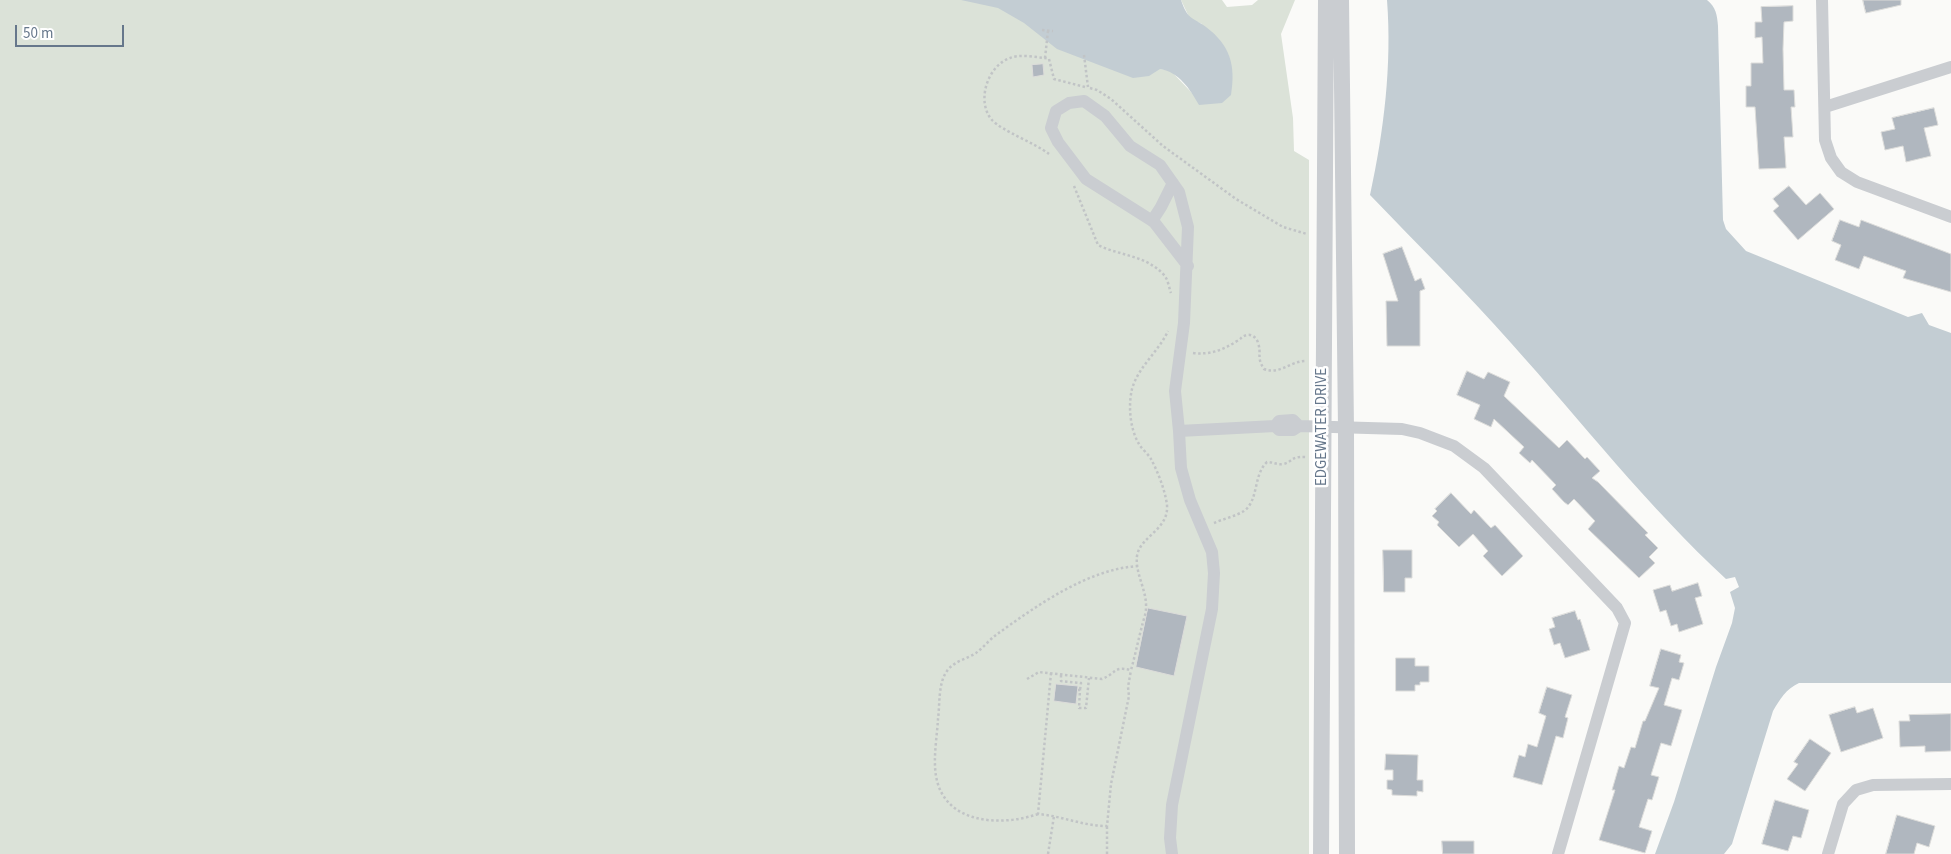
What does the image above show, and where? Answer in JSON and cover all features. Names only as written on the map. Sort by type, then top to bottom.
[{"type":"street","name":"EDGEWATER DRIVE","points":[[1321,854],[1326,0]]},
{"type":"street","name":"EDGEWATER DRIVE","points":[[1342,0],[1347,854]]},
{"type":"street","points":[[1822,0],[1825,140],[1831,158],[1841,172],[1857,182],[1951,217]]},
{"type":"street","points":[[1825,107],[1951,67]]},
{"type":"street","points":[[1172,854],[1170,838],[1172,805],[1212,608],[1214,573],[1212,559],[1190,500],[1181,468],[1175,391],[1184,323],[1188,266],[1188,227],[1179,192],[1160,165],[1130,146],[1105,116],[1084,101],[1069,103],[1056,111],[1051,128],[1058,142],[1086,178],[1152,220],[1188,266]]},
{"type":"street","points":[[1152,220],[1173,183]]},
{"type":"street","points":[[1179,431],[1275,426],[1279,421],[1292,420],[1299,426],[1383,428],[1420,432],[1454,446],[1484,468],[1617,608],[1625,623],[1558,854]]},
{"type":"street","points":[[1828,854],[1843,804],[1856,790],[1873,785],[1951,784]]},
{"type":"path","points":[[1042,30],[1053,31]]},
{"type":"path","points":[[1045,58],[1048,30]]},
{"type":"path","points":[[1084,55],[1088,87]]},
{"type":"path","points":[[1050,155],[1039,146],[992,120],[986,106],[984,93],[990,77],[1000,65],[1010,58],[1049,59],[1054,79],[1097,90],[1111,99],[1163,146],[1236,199],[1283,227],[1307,234]]},
{"type":"path","points":[[1073,185],[1098,245],[1109,251],[1135,256],[1156,268],[1165,276],[1172,294],[1171,301]]},
{"type":"path","points":[[1107,854],[1111,784],[1128,705],[1131,670],[1146,608],[1137,556],[1140,547],[1152,536],[1164,520],[1167,507],[1161,482],[1151,459],[1139,444],[1132,428],[1130,405],[1132,388],[1140,372],[1164,342],[1169,330]]},
{"type":"path","points":[[1180,352],[1205,355],[1220,351],[1244,336],[1249,335],[1254,337],[1258,343],[1260,362],[1264,369],[1276,371],[1295,361],[1306,361]]},
{"type":"path","points":[[1202,528],[1244,511],[1249,505],[1258,484],[1260,471],[1267,462],[1280,464],[1286,463],[1296,456],[1306,457]]},
{"type":"path","points":[[1108,826],[1085,825],[1054,816],[1038,814],[1012,821],[988,820],[963,815],[950,805],[942,793],[936,775],[936,740],[942,682],[948,670],[962,659],[976,653],[995,636],[1046,601],[1089,578],[1113,570],[1138,566]]},
{"type":"path","points":[[1027,679],[1039,672],[1102,679],[1120,668],[1131,670]]},
{"type":"path","points":[[1038,814],[1051,673]]},
{"type":"path","points":[[1061,674],[1061,681],[1081,683],[1078,699],[1079,708],[1086,708],[1089,678]]},
{"type":"path","points":[[1048,854],[1054,816]]},
{"type":"shaded area","points":[[0,0],[1001,0],[1160,69],[1170,70],[1192,93],[1202,24],[1190,19],[1181,0],[1222,0],[1227,7],[1252,5],[1258,0],[1295,0],[1281,34],[1293,118],[1294,151],[1309,160],[1309,854],[0,854]]},
{"type":"shaded area","points":[[961,0],[1181,0],[1188,14],[1214,34],[1226,49],[1233,74],[1231,95],[1222,103],[1199,105],[1183,82],[1167,71],[1160,69],[1149,76],[1133,78],[1057,49],[1024,23],[998,8]]},
{"type":"shaded area","points":[[1387,0],[1707,0],[1715,12],[1718,26],[1723,220],[1726,229],[1746,251],[1908,317],[1922,313],[1929,325],[1951,333],[1951,683],[1799,683],[1790,688],[1773,711],[1732,844],[1724,854],[1655,854],[1674,802],[1716,667],[1732,623],[1735,608],[1730,592],[1739,587],[1735,577],[1726,579],[1669,523],[1494,324],[1370,195],[1386,98],[1388,73]]},
{"type":"building","points":[[1863,0],[1901,0],[1901,5],[1866,13]]},
{"type":"building","points":[[1793,6],[1793,21],[1784,22],[1783,49],[1784,90],[1794,90],[1795,107],[1791,107],[1793,137],[1784,137],[1786,168],[1759,169],[1755,107],[1746,107],[1746,86],[1751,86],[1751,63],[1763,63],[1762,37],[1755,38],[1755,22],[1762,22],[1761,7]]},
{"type":"building","points":[[1043,64],[1044,75],[1033,77],[1032,65]]},
{"type":"building","points":[[1934,108],[1938,125],[1924,128],[1931,156],[1906,162],[1903,146],[1885,150],[1881,132],[1895,129],[1892,118]]},
{"type":"building","points":[[1789,186],[1806,205],[1820,193],[1834,209],[1798,240],[1773,211],[1779,206],[1773,199]]},
{"type":"building","points":[[1840,220],[1859,227],[1861,220],[1951,254],[1951,292],[1903,278],[1906,271],[1864,256],[1859,269],[1835,260],[1841,245],[1832,241]]},
{"type":"building","points":[[1402,247],[1415,281],[1421,278],[1425,289],[1420,291],[1420,346],[1387,346],[1386,301],[1398,301],[1383,254]]},
{"type":"building","points":[[1467,371],[1484,379],[1488,372],[1510,382],[1504,396],[1559,448],[1567,440],[1585,459],[1587,457],[1600,471],[1592,478],[1648,533],[1645,535],[1658,548],[1649,557],[1655,563],[1639,578],[1588,529],[1595,521],[1574,499],[1568,505],[1564,502],[1552,489],[1556,485],[1532,460],[1530,463],[1519,453],[1524,447],[1494,419],[1491,427],[1474,419],[1480,405],[1457,395]]},
{"type":"building","points":[[1451,493],[1471,514],[1474,510],[1491,528],[1495,525],[1523,556],[1502,576],[1483,556],[1488,551],[1473,534],[1459,547],[1437,525],[1439,522],[1432,516],[1437,511],[1435,509]]},
{"type":"building","points":[[1383,550],[1412,550],[1412,578],[1405,578],[1405,592],[1384,592]]},
{"type":"building","points":[[1698,583],[1702,596],[1695,598],[1703,624],[1679,632],[1677,624],[1671,626],[1666,610],[1660,612],[1653,590],[1670,585],[1672,591]]},
{"type":"building","points":[[1148,608],[1187,616],[1174,676],[1136,667]]},
{"type":"building","points":[[1575,611],[1578,620],[1580,619],[1590,650],[1565,658],[1560,643],[1554,645],[1549,629],[1555,627],[1552,618]]},
{"type":"building","points":[[1661,649],[1681,655],[1679,662],[1684,663],[1679,680],[1672,678],[1664,705],[1682,710],[1671,746],[1661,743],[1651,775],[1659,777],[1652,800],[1648,799],[1639,827],[1652,831],[1645,853],[1599,840],[1615,790],[1612,790],[1619,766],[1624,768],[1631,747],[1635,748],[1643,721],[1645,721],[1659,688],[1650,686]]},
{"type":"building","points":[[1396,658],[1415,658],[1415,666],[1429,666],[1429,682],[1420,682],[1420,685],[1415,685],[1415,691],[1396,691]]},
{"type":"building","points":[[1056,684],[1078,686],[1076,704],[1054,701]]},
{"type":"building","points":[[1547,687],[1572,695],[1565,717],[1568,718],[1563,738],[1556,736],[1542,785],[1513,777],[1519,755],[1525,757],[1528,744],[1537,747],[1546,716],[1539,713]]},
{"type":"building","points":[[1855,707],[1857,713],[1873,708],[1883,738],[1841,752],[1829,715]]},
{"type":"building","points":[[1951,714],[1951,751],[1925,752],[1925,746],[1900,747],[1899,721],[1910,721],[1909,715]]},
{"type":"building","points":[[1810,739],[1831,753],[1805,791],[1787,779],[1798,764],[1794,762]]},
{"type":"building","points":[[1386,754],[1418,755],[1417,780],[1423,780],[1423,792],[1417,791],[1417,796],[1392,795],[1392,790],[1387,789],[1387,780],[1393,780],[1393,770],[1385,770]]},
{"type":"building","points":[[1775,800],[1809,810],[1801,838],[1793,836],[1788,851],[1762,844]]},
{"type":"building","points":[[1897,815],[1935,826],[1929,847],[1917,843],[1914,854],[1886,854]]},
{"type":"building","points":[[1442,841],[1474,841],[1474,854],[1443,854]]}]
